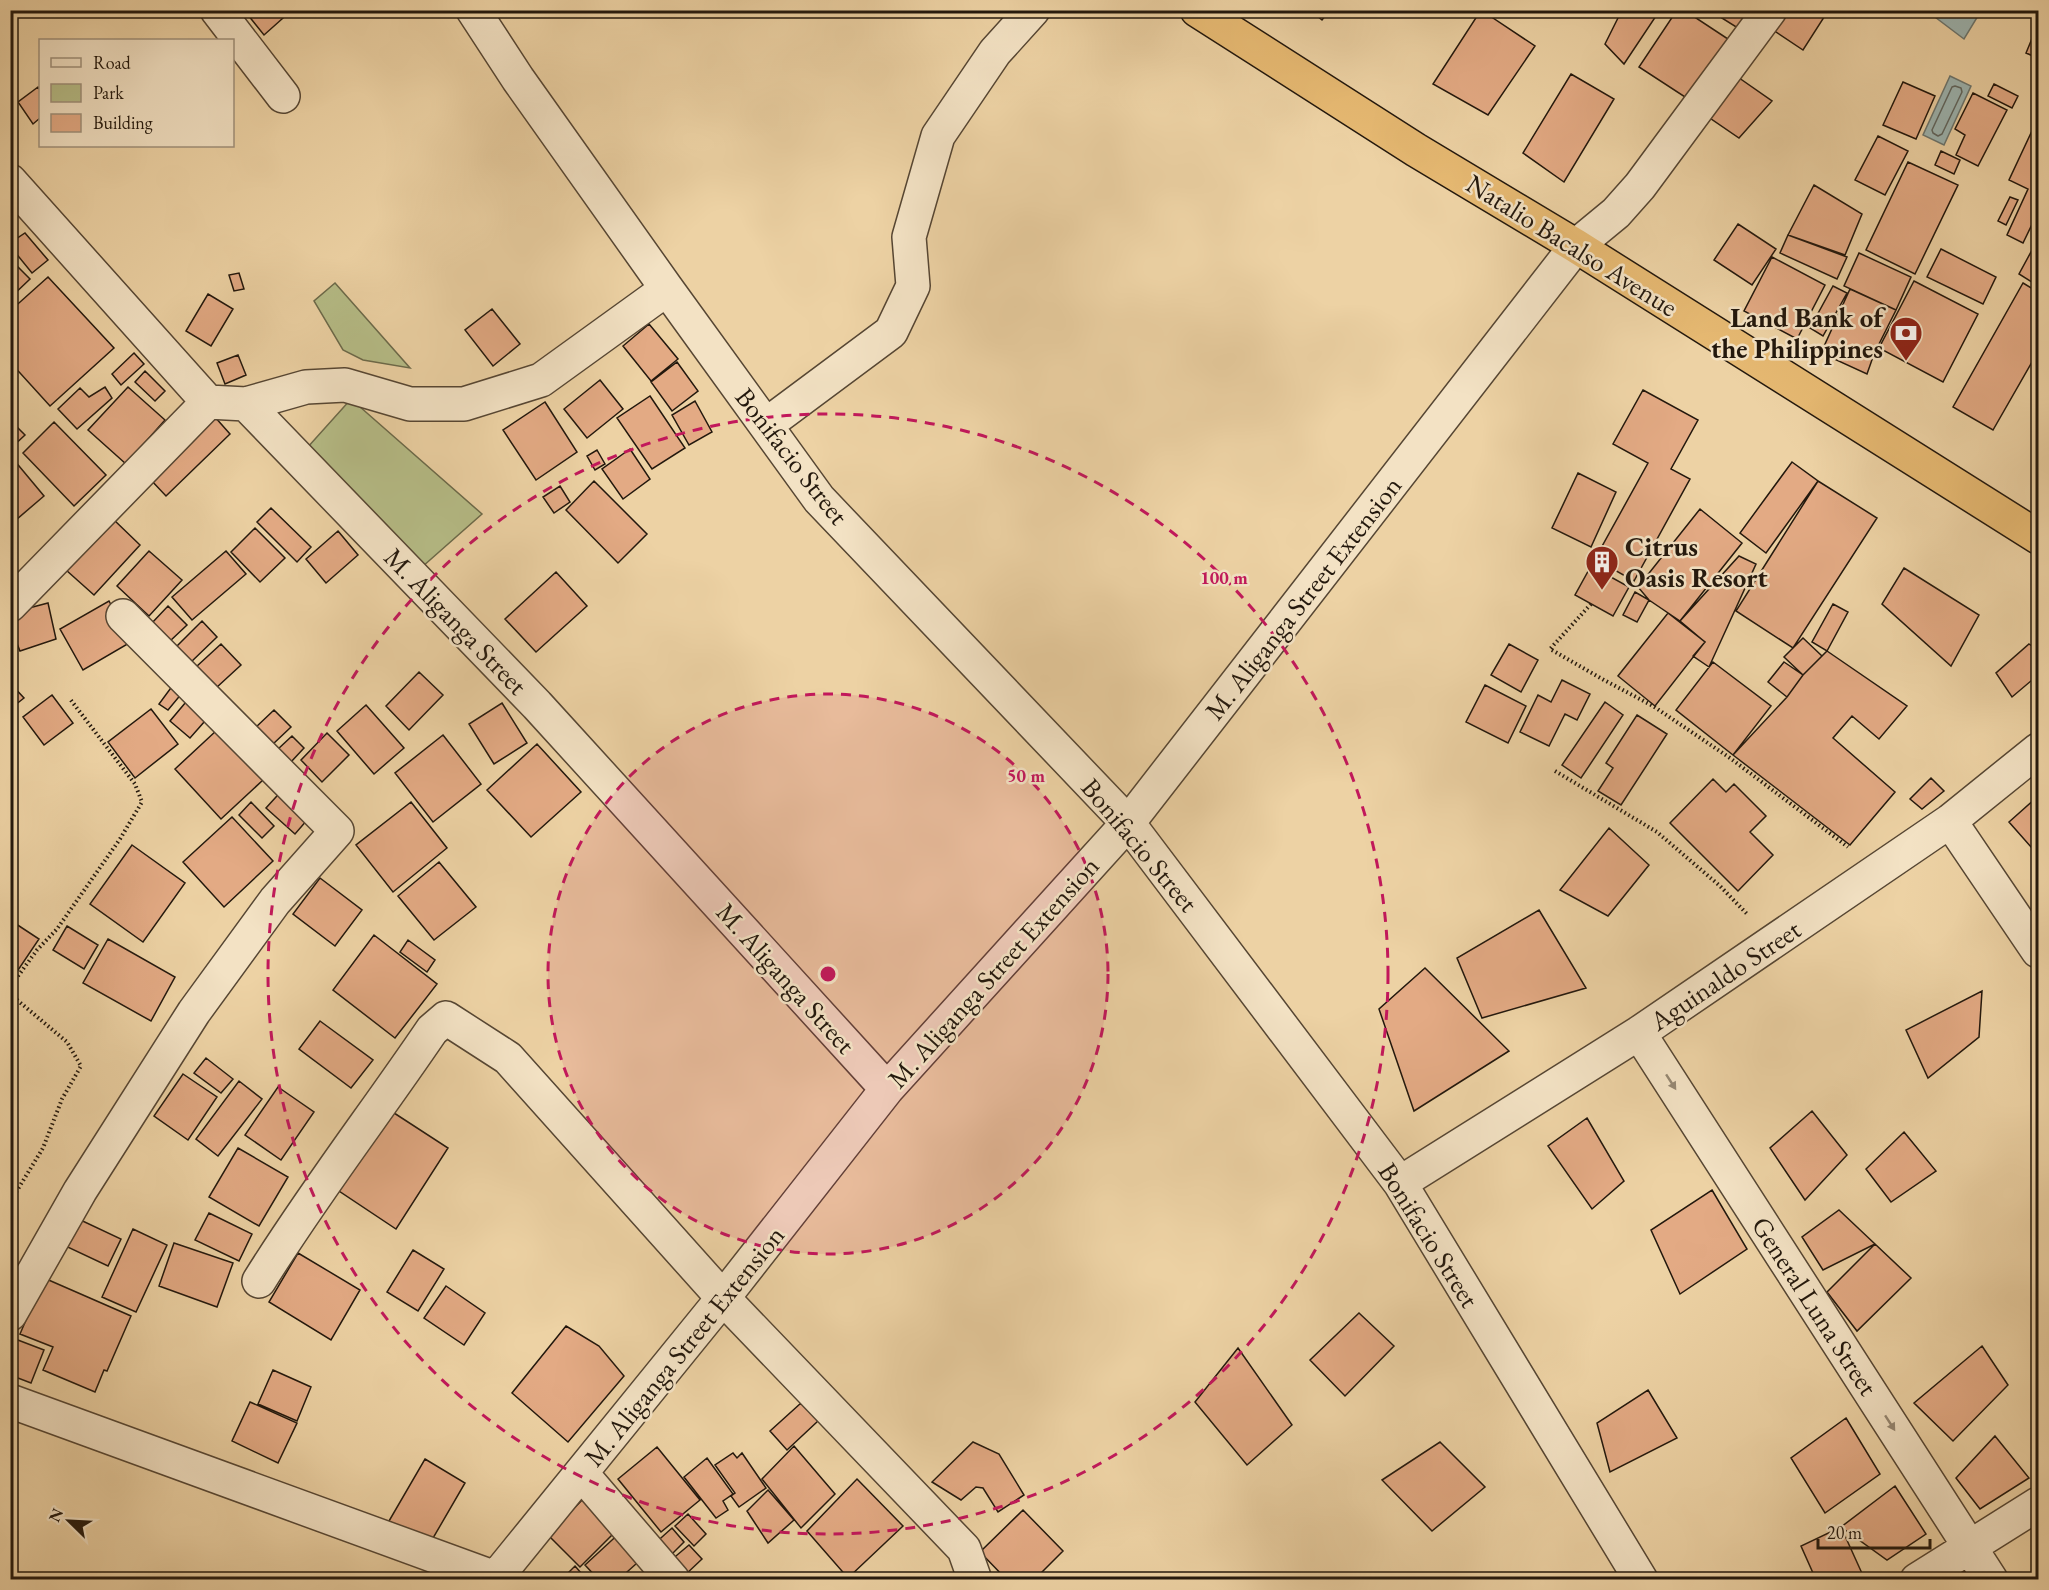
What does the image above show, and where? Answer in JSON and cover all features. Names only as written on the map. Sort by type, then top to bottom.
[{"type":"highway","name":"Natalio Bacalso Avenue","points":[[1197,10],[1416,150],[1576,246],[2038,537]]},
{"type":"street","points":[[217,10],[283,96]]},
{"type":"street","name":"Bonifacio Street","points":[[473,10],[518,79],[819,499],[1128,823],[1400,1183],[1641,1580]]},
{"type":"street","points":[[766,425],[891,333],[913,286],[909,237],[938,136],[995,52],[1033,10]]},
{"type":"street","name":"M. Aliganga Street Extension","points":[[495,1579],[723,1298],[887,1089],[1128,823],[1576,246],[1616,213],[1640,186],[1770,10]]},
{"type":"street","points":[[10,181],[208,402],[246,404],[306,387],[345,385],[410,404],[464,404],[541,380],[667,289]]},
{"type":"street","points":[[16,587],[208,402]]},
{"type":"street","name":"M. Aliganga Street","points":[[246,404],[537,705],[887,1089]]},
{"type":"street","points":[[10,1314],[80,1191],[194,1012],[275,901],[337,831],[123,616]]},
{"type":"street","name":"Aguinaldo Street","points":[[1400,1183],[1639,1033],[1950,821],[2038,750]]},
{"type":"street","points":[[1950,821],[2038,951]]},
{"type":"street","points":[[259,1281],[296,1222],[373,1117],[432,1030],[446,1018],[508,1058],[723,1298],[964,1549],[975,1580]]},
{"type":"street","name":"General Luna Street","points":[[1639,1033],[1991,1580]]},
{"type":"street","points":[[10,1401],[495,1579]]},
{"type":"street","points":[[582,1474],[673,1580]]},
{"type":"street","points":[[1917,1580],[2038,1504]]},
{"type":"path","points":[[1591,604],[1550,649],[1653,706],[1730,758],[1859,855],[1876,871]]},
{"type":"path","points":[[10,987],[37,950],[57,929],[120,839],[142,802],[135,784],[70,699]]},
{"type":"path","points":[[1555,771],[1657,832],[1720,886],[1774,941]]},
{"type":"path","points":[[10,994],[67,1042],[81,1066],[62,1099],[43,1148],[10,1202]]},
{"type":"green space","points":[[335,283],[410,368],[363,360],[343,350],[314,301]]},
{"type":"green space","points":[[351,399],[482,514],[422,567],[307,448]]},
{"type":"water","points":[[1927,11],[1981,11],[1964,39]]},
{"type":"water","points":[[1950,76],[1971,86],[1944,145],[1923,135]]},
{"type":"building","points":[[244,10],[292,10],[264,35]]},
{"type":"building","points":[[1310,10],[1330,10],[1322,20]]},
{"type":"building","points":[[1481,10],[1535,46],[1488,115],[1433,84]]},
{"type":"building","points":[[1622,10],[1660,10],[1624,64],[1605,44]]},
{"type":"building","points":[[1677,10],[1684,10],[1731,41],[1685,97],[1639,67]]},
{"type":"building","points":[[1709,10],[1755,10],[1741,30]]},
{"type":"building","points":[[1782,10],[1828,11],[1803,50],[1770,28]]},
{"type":"building","points":[[2038,24],[2038,58],[2026,53]]},
{"type":"building","points":[[1732,73],[1772,101],[1739,138],[1704,114]]},
{"type":"building","points":[[1571,74],[1614,99],[1564,182],[1523,153]]},
{"type":"building","points":[[1903,82],[1935,96],[1916,139],[1883,125]]},
{"type":"building","points":[[1994,84],[2018,96],[2012,108],[1988,96]]},
{"type":"building","points":[[38,87],[39,119],[33,124],[18,102]]},
{"type":"building","points":[[1973,93],[2007,110],[1978,166],[1956,155],[1965,135],[1955,129]]},
{"type":"building","points":[[2038,118],[2038,212],[2023,243],[2007,235],[2028,189],[2009,180]]},
{"type":"building","points":[[1878,136],[1908,151],[1885,195],[1855,180]]},
{"type":"building","points":[[1941,151],[1960,160],[1954,174],[1935,165]]},
{"type":"building","points":[[1908,162],[1958,185],[1915,274],[1866,250]]},
{"type":"building","points":[[1814,185],[1862,214],[1845,255],[1788,235]]},
{"type":"building","points":[[2010,197],[2018,200],[2006,225],[1998,221]]},
{"type":"building","points":[[1738,224],[1776,249],[1752,285],[1714,260]]},
{"type":"building","points":[[25,233],[48,260],[32,273],[10,246],[10,243]]},
{"type":"building","points":[[1788,235],[1847,257],[1837,279],[1780,253]]},
{"type":"building","points":[[2038,239],[2038,286],[2019,274]]},
{"type":"building","points":[[1941,249],[1996,277],[1983,304],[1927,277]]},
{"type":"building","points":[[1859,253],[1911,277],[1896,310],[1844,286]]},
{"type":"building","points":[[1772,257],[1825,285],[1797,339],[1744,311]]},
{"type":"building","points":[[10,259],[30,279],[10,298]]},
{"type":"building","points":[[239,273],[244,289],[234,291],[229,275]]},
{"type":"building","points":[[48,277],[114,348],[50,406],[10,362],[10,311]]},
{"type":"building","points":[[1914,281],[1978,314],[1943,382],[1879,348]]},
{"type":"building","points":[[2023,283],[2038,292],[2038,356],[2036,355],[1993,430],[1953,407]]},
{"type":"building","points":[[1833,286],[1847,293],[1823,336],[1810,328]]},
{"type":"building","points":[[1850,289],[1896,310],[1874,354],[1867,374],[1821,353]]},
{"type":"building","points":[[208,294],[233,309],[211,346],[186,331]]},
{"type":"building","points":[[492,309],[520,344],[493,366],[465,330]]},
{"type":"building","points":[[649,324],[678,359],[651,381],[623,346]]},
{"type":"building","points":[[134,353],[144,364],[121,385],[112,374]]},
{"type":"building","points":[[238,355],[246,375],[225,384],[217,363]]},
{"type":"building","points":[[677,362],[698,391],[672,411],[651,382]]},
{"type":"building","points":[[145,371],[165,391],[155,401],[135,382]]},
{"type":"building","points":[[600,380],[623,409],[587,438],[564,409]]},
{"type":"building","points":[[105,387],[112,398],[77,429],[58,409],[80,388],[89,397]]},
{"type":"building","points":[[128,387],[165,420],[126,464],[88,430]]},
{"type":"building","points":[[1643,390],[1698,420],[1671,469],[1690,479],[1634,581],[1595,559],[1648,463],[1613,444]]},
{"type":"building","points":[[650,396],[685,448],[652,469],[617,418]]},
{"type":"building","points":[[695,401],[712,432],[689,445],[672,415]]},
{"type":"building","points":[[545,402],[577,452],[536,480],[503,430]]},
{"type":"building","points":[[214,416],[230,434],[166,496],[150,479]]},
{"type":"building","points":[[10,420],[25,435],[10,449]]},
{"type":"building","points":[[54,422],[106,475],[74,506],[23,453]]},
{"type":"building","points":[[630,449],[650,479],[623,499],[602,469]]},
{"type":"building","points":[[597,450],[605,464],[595,470],[587,456]]},
{"type":"building","points":[[14,460],[44,496],[10,525],[10,462]]},
{"type":"building","points":[[1792,462],[1818,481],[1766,553],[1740,533]]},
{"type":"building","points":[[1578,473],[1616,492],[1591,547],[1552,528]]},
{"type":"building","points":[[594,481],[647,534],[618,563],[566,510]]},
{"type":"building","points":[[1818,481],[1877,518],[1793,648],[1736,611]]},
{"type":"building","points":[[560,486],[570,502],[554,513],[543,497]]},
{"type":"building","points":[[271,508],[311,547],[297,562],[257,522]]},
{"type":"building","points":[[1700,509],[1742,543],[1680,621],[1649,600],[1638,587]]},
{"type":"building","points":[[113,519],[140,545],[94,595],[66,570]]},
{"type":"building","points":[[255,528],[285,558],[260,582],[231,552]]},
{"type":"building","points":[[338,531],[358,555],[326,583],[306,559]]},
{"type":"building","points":[[149,551],[182,580],[149,616],[117,586]]},
{"type":"building","points":[[226,551],[246,574],[192,620],[172,597]]},
{"type":"building","points":[[1739,556],[1756,564],[1709,667],[1693,656],[1705,642],[1680,621]]},
{"type":"building","name":"Citrus Oasis Resort","points":[[1591,566],[1629,587],[1613,616],[1575,595]]},
{"type":"building","points":[[1904,568],[1979,615],[1951,666],[1882,604]]},
{"type":"building","points":[[556,572],[587,606],[536,652],[505,619]]},
{"type":"building","points":[[1635,592],[1649,600],[1637,622],[1623,615]]},
{"type":"building","points":[[109,601],[131,642],[83,670],[60,629]]},
{"type":"building","points":[[48,603],[56,639],[20,651],[10,626],[10,613]]},
{"type":"building","points":[[1833,604],[1848,612],[1827,651],[1812,642]]},
{"type":"building","points":[[168,606],[187,625],[169,642],[151,624]]},
{"type":"building","points":[[1668,613],[1705,642],[1655,706],[1618,676]]},
{"type":"building","points":[[202,621],[217,637],[190,663],[175,648]]},
{"type":"building","points":[[1803,638],[1822,656],[1803,675],[1784,657]]},
{"type":"building","points":[[221,644],[241,665],[216,688],[196,667]]},
{"type":"building","points":[[1509,644],[1538,660],[1521,692],[1491,675]]},
{"type":"building","points":[[2029,644],[2038,650],[2038,675],[2012,697],[1996,673]]},
{"type":"building","points":[[1827,651],[1907,706],[1879,739],[1852,716],[1833,738],[1895,792],[1850,845],[1733,755]]},
{"type":"building","points":[[1713,662],[1771,706],[1733,755],[1676,710]]},
{"type":"building","points":[[1784,662],[1803,675],[1787,697],[1768,682]]},
{"type":"building","points":[[419,672],[443,695],[409,730],[386,706]]},
{"type":"building","points":[[1562,680],[1590,694],[1577,720],[1565,714],[1549,746],[1520,732],[1538,695],[1551,702]]},
{"type":"building","points":[[10,683],[24,698],[10,709]]},
{"type":"building","points":[[173,685],[183,692],[168,710],[159,704]]},
{"type":"building","points":[[1485,685],[1526,706],[1508,743],[1466,722]]},
{"type":"building","points":[[52,695],[73,723],[44,745],[23,717]]},
{"type":"building","points":[[191,696],[212,713],[190,738],[170,721]]},
{"type":"building","points":[[1605,702],[1623,715],[1581,778],[1562,765]]},
{"type":"building","points":[[502,703],[527,743],[494,764],[469,724]]},
{"type":"building","points":[[366,705],[404,748],[374,774],[337,731]]},
{"type":"building","points":[[151,709],[178,744],[135,778],[108,742]]},
{"type":"building","points":[[274,710],[291,727],[272,745],[255,728]]},
{"type":"building","points":[[1637,715],[1667,734],[1621,805],[1598,791],[1613,768],[1606,763]]},
{"type":"building","points":[[217,730],[263,780],[221,819],[175,769]]},
{"type":"building","points":[[327,733],[349,755],[322,782],[301,760]]},
{"type":"building","points":[[443,735],[481,784],[433,822],[395,773]]},
{"type":"building","points":[[292,736],[304,748],[290,763],[277,750]]},
{"type":"building","points":[[537,744],[581,792],[531,837],[487,790]]},
{"type":"building","points":[[1931,778],[1944,791],[1922,809],[1910,799]]},
{"type":"building","points":[[1713,779],[1726,792],[1734,784],[1766,816],[1750,832],[1773,855],[1738,891],[1670,823]]},
{"type":"building","points":[[286,786],[314,812],[295,834],[266,808]]},
{"type":"building","points":[[2036,798],[2038,801],[2038,840],[2031,847],[2009,822]]},
{"type":"building","points":[[251,802],[274,826],[262,838],[239,815]]},
{"type":"building","points":[[411,802],[447,848],[393,892],[356,845]]},
{"type":"building","points":[[232,817],[273,861],[224,907],[183,862]]},
{"type":"building","points":[[1609,828],[1649,865],[1608,916],[1560,890]]},
{"type":"building","points":[[132,845],[185,883],[143,942],[90,904]]},
{"type":"building","points":[[439,862],[476,907],[434,940],[398,896]]},
{"type":"building","points":[[320,878],[362,910],[335,946],[293,914]]},
{"type":"building","points":[[1539,910],[1586,988],[1482,1018],[1457,958]]},
{"type":"building","points":[[10,920],[39,939],[12,979],[10,978]]},
{"type":"building","points":[[67,926],[98,945],[84,969],[53,950]]},
{"type":"building","points":[[374,935],[437,984],[395,1038],[333,990]]},
{"type":"building","points":[[108,939],[175,977],[151,1021],[83,983]]},
{"type":"building","points":[[408,940],[435,960],[427,972],[400,952]]},
{"type":"building","points":[[1425,968],[1509,1051],[1414,1111],[1379,1009]]},
{"type":"building","points":[[1982,991],[1979,1037],[1928,1078],[1906,1030]]},
{"type":"building","points":[[320,1021],[373,1060],[351,1088],[299,1049]]},
{"type":"building","points":[[206,1058],[233,1079],[221,1093],[194,1073]]},
{"type":"building","points":[[183,1074],[217,1097],[188,1140],[154,1116]]},
{"type":"building","points":[[239,1081],[262,1099],[218,1156],[196,1139]]},
{"type":"building","points":[[278,1087],[314,1112],[281,1160],[245,1135]]},
{"type":"building","points":[[391,1111],[448,1148],[396,1229],[339,1191]]},
{"type":"building","points":[[1812,1111],[1847,1155],[1805,1200],[1770,1148]]},
{"type":"building","points":[[1587,1118],[1624,1181],[1592,1209],[1548,1146]]},
{"type":"building","points":[[1904,1132],[1936,1171],[1891,1202],[1866,1169]]},
{"type":"building","points":[[238,1148],[288,1177],[259,1226],[209,1197]]},
{"type":"building","points":[[1712,1190],[1747,1249],[1680,1294],[1651,1230]]},
{"type":"building","points":[[1839,1210],[1875,1244],[1823,1270],[1802,1237]]},
{"type":"building","points":[[209,1213],[252,1234],[239,1261],[195,1240]]},
{"type":"building","points":[[72,1216],[121,1239],[108,1266],[59,1243]]},
{"type":"building","points":[[133,1229],[167,1245],[136,1312],[102,1297]]},
{"type":"building","points":[[174,1243],[233,1263],[217,1307],[159,1286]]},
{"type":"building","points":[[1875,1244],[1911,1278],[1857,1331],[1827,1292]]},
{"type":"building","points":[[413,1250],[444,1269],[418,1311],[387,1292]]},
{"type":"building","points":[[298,1253],[360,1290],[331,1340],[269,1302]]},
{"type":"building","points":[[44,1278],[131,1316],[107,1371],[104,1370],[95,1392],[43,1370],[53,1347],[20,1334]]},
{"type":"building","points":[[446,1286],[485,1313],[464,1345],[424,1318]]},
{"type":"building","points":[[1359,1313],[1394,1346],[1345,1396],[1310,1360]]},
{"type":"building","points":[[566,1326],[599,1346],[624,1376],[568,1442],[512,1393]]},
{"type":"building","points":[[10,1337],[44,1350],[31,1383],[10,1375]]},
{"type":"building","points":[[1982,1346],[2008,1385],[1953,1441],[1914,1403]]},
{"type":"building","points":[[1238,1348],[1292,1425],[1247,1465],[1195,1402]]},
{"type":"building","points":[[273,1370],[311,1387],[297,1421],[258,1404]]},
{"type":"building","points":[[1648,1390],[1677,1438],[1610,1472],[1597,1423]]},
{"type":"building","points":[[250,1402],[297,1423],[278,1463],[232,1441]]},
{"type":"building","points":[[801,1403],[818,1421],[787,1450],[770,1431]]},
{"type":"building","points":[[1846,1418],[1880,1474],[1825,1513],[1791,1458]]},
{"type":"building","points":[[1995,1436],[2029,1478],[1980,1509],[1956,1478]]},
{"type":"building","points":[[973,1442],[999,1454],[1024,1495],[998,1512],[983,1488],[976,1487],[961,1500],[932,1482]]},
{"type":"building","points":[[1440,1442],[1485,1487],[1432,1531],[1382,1480]]},
{"type":"building","points":[[794,1446],[835,1494],[801,1528],[762,1479]]},
{"type":"building","points":[[657,1447],[700,1500],[661,1532],[618,1479]]},
{"type":"building","points":[[733,1453],[737,1458],[742,1453],[766,1488],[739,1507],[731,1496],[735,1493],[715,1465]]},
{"type":"building","points":[[707,1458],[733,1494],[723,1501],[728,1510],[716,1518],[684,1477]]},
{"type":"building","points":[[425,1459],[465,1483],[429,1545],[389,1521]]},
{"type":"building","points":[[857,1479],[903,1526],[848,1578],[807,1531]]},
{"type":"building","points":[[1895,1486],[1926,1534],[1887,1560],[1841,1527]]},
{"type":"building","points":[[768,1490],[794,1520],[768,1543],[747,1511]]},
{"type":"building","points":[[585,1497],[617,1530],[580,1567],[548,1535]]},
{"type":"building","points":[[1023,1510],[1063,1551],[1034,1580],[1007,1580],[980,1552]]},
{"type":"building","points":[[688,1514],[706,1534],[694,1546],[675,1526]]},
{"type":"building","points":[[1841,1527],[1865,1580],[1816,1580],[1801,1546]]},
{"type":"building","points":[[625,1528],[646,1555],[618,1580],[599,1580],[585,1565]]},
{"type":"building","points":[[672,1528],[684,1542],[665,1561],[652,1546]]},
{"type":"building","points":[[689,1545],[702,1559],[683,1577],[670,1561]]},
{"type":"building","points":[[575,1566],[587,1580],[561,1580]]},
{"type":"place","name":"Land Bank of the Philippines","points":[[1906,362]]},
{"type":"place","name":"Citrus Oasis Resort","points":[[1602,591]]}]
